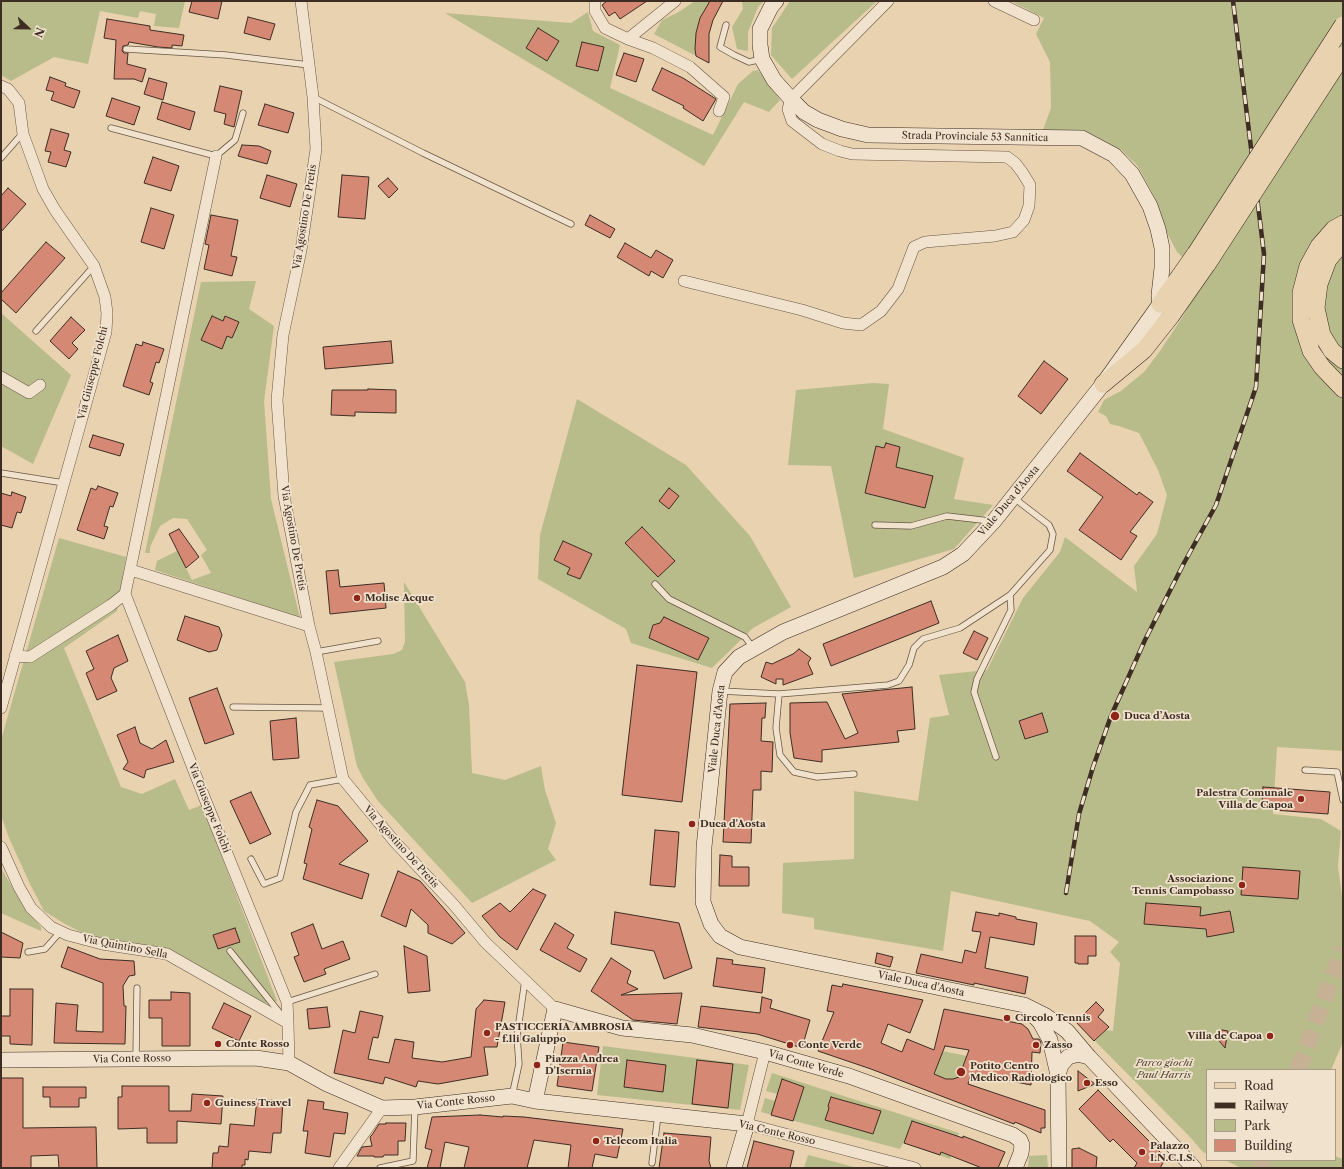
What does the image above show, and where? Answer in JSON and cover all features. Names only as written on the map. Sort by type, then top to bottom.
[{"type":"main road","name":"Strada Provinciale 53 Sannitica","points":[[776,1],[770,7],[760,29],[762,59],[774,80],[790,99],[804,112],[818,120],[868,135],[1082,138],[1114,155],[1132,174],[1150,206],[1158,229],[1162,248],[1162,268],[1159,295],[1160,304]]},
{"type":"main road","points":[[1103,384],[1144,350],[1171,316],[1202,258],[1343,25]]},
{"type":"main road","points":[[1160,304],[1202,258],[1343,55]]},
{"type":"main road","points":[[1343,224],[1334,229],[1319,246],[1308,266],[1301,293],[1301,320],[1311,351],[1322,367],[1343,389]]},
{"type":"main road","points":[[1343,242],[1328,260],[1319,284],[1316,308],[1322,335],[1332,351],[1343,360]]},
{"type":"main road","name":"Viale Duca d'Aosta","points":[[1160,304],[1103,384],[1012,497],[994,522],[963,554],[944,567],[784,632],[739,657],[725,672],[720,690],[704,847],[703,902],[711,924],[720,936],[740,947],[1024,1005],[1046,1016],[1067,1031],[1189,1166]]},
{"type":"main road","points":[[1024,1005],[1040,1022],[1050,1040],[1058,1075],[1059,1168]]},
{"type":"main road","points":[[535,1101],[555,1010]]},
{"type":"main road","name":"Via Conte Verde","points":[[555,1010],[622,1028],[692,1035],[765,1052],[848,1076],[1013,1135],[1020,1140],[1022,1145],[1021,1153],[1015,1168]]},
{"type":"main road","points":[[1058,1075],[1061,1064],[1068,1057],[1078,1054],[1089,1057]]},
{"type":"main road","name":"Via Conte Rosso","points":[[1,1060],[256,1058],[289,1063],[327,1084],[382,1108],[415,1107],[512,1096],[535,1101],[747,1124]]},
{"type":"main road","points":[[734,1168],[747,1124]]},
{"type":"street","name":"Via Agostino De Pretis","points":[[301,1],[313,97],[316,149],[300,250],[283,335],[277,400],[284,496],[309,626],[343,779],[394,841],[454,905],[485,942],[526,980],[555,1010]]},
{"type":"street","points":[[595,1],[595,11],[605,28],[628,39],[653,48],[690,67],[724,97],[719,111]]},
{"type":"street","points":[[628,39],[675,1]]},
{"type":"street","points":[[684,281],[802,310],[843,323],[861,325],[881,311],[898,289],[914,247],[925,242],[995,236],[1013,232],[1024,220],[1029,206],[1030,185],[1015,162],[1008,157],[852,154],[822,144],[792,121],[788,109],[790,99],[888,1]]},
{"type":"street","points":[[994,1],[1034,20]]},
{"type":"street","name":"Via Giuseppe Folchi","points":[[1,86],[8,89],[19,103],[23,134],[42,189],[94,266],[105,297],[107,313],[106,332],[1,708]]},
{"type":"street","points":[[15,656],[30,658],[125,594],[216,156]]},
{"type":"street","points":[[1,377],[29,393],[40,385]]},
{"type":"street","points":[[131,570],[309,626]]},
{"type":"street","name":"Via Giuseppe Folchi","points":[[125,594],[286,1002],[288,1023]]},
{"type":"street","name":"Via Quintino Sella","points":[[2,853],[31,908],[51,927],[68,935],[102,944],[167,954],[288,1023]]},
{"type":"street","points":[[288,1023],[289,1063]]},
{"type":"street","points":[[747,1124],[765,1052]]},
{"type":"street","points":[[339,1168],[382,1108]]},
{"type":"street","name":"Via Conte Rosso","points":[[747,1124],[915,1168]]},
{"type":"lane","points":[[726,25],[720,46],[734,56],[749,62],[762,59]]},
{"type":"lane","points":[[126,49],[226,55],[309,66]]},
{"type":"lane","points":[[313,97],[423,153],[570,224]]},
{"type":"lane","points":[[111,128],[216,156],[235,140],[243,113]]},
{"type":"lane","points":[[1,158],[23,134]]},
{"type":"lane","points":[[36,331],[94,266]]},
{"type":"lane","points":[[1,473],[64,483]]},
{"type":"lane","points":[[720,690],[779,694],[888,685],[899,680],[909,665],[914,648],[923,639],[960,628],[1010,595],[1050,550],[1053,534],[1049,525],[1012,497]]},
{"type":"lane","points":[[875,525],[911,526],[947,516],[994,522]]},
{"type":"lane","points":[[655,584],[669,599],[745,637],[753,649]]},
{"type":"lane","points":[[996,757],[974,692],[976,679],[1011,610],[1010,595]]},
{"type":"lane","points":[[316,652],[378,641]]},
{"type":"lane","points":[[779,694],[776,728],[780,755],[794,772],[817,777],[854,774]]},
{"type":"lane","points":[[233,707],[328,708]]},
{"type":"lane","points":[[1305,770],[1337,772],[1343,800]]},
{"type":"lane","points":[[251,859],[264,884],[280,878],[296,812],[310,785],[343,779]]},
{"type":"lane","points":[[28,952],[45,949],[61,931]]},
{"type":"lane","points":[[230,951],[288,1023]]},
{"type":"lane","points":[[286,1002],[375,974]]},
{"type":"lane","points":[[512,1096],[519,1064],[516,1036],[526,980]]},
{"type":"lane","points":[[136,1059],[137,988]]},
{"type":"lane","points":[[380,1168],[413,1161],[415,1107]]},
{"type":"lane","points":[[652,1163],[658,1115]]},
{"type":"green space","points":[[1,1],[185,1],[179,28],[154,26],[156,14],[140,11],[138,18],[100,11],[88,64],[54,57],[11,81],[1,75]]},
{"type":"green space","points":[[695,1],[710,1],[700,18],[696,33],[696,56],[654,34],[662,20],[677,13]]},
{"type":"green space","points":[[742,1],[764,1],[758,7],[748,32],[748,51],[737,49],[732,27],[743,9]]},
{"type":"green space","points":[[790,1],[877,1],[792,79],[771,55],[772,28]]},
{"type":"green space","name":"Parco giochi Paul Harris","points":[[1011,1],[1343,1],[1343,751],[1277,747],[1273,814],[1321,819],[1341,831],[1338,866],[1343,904],[1343,1042],[1331,1069],[1206,1069],[1206,1154],[1095,1041],[1106,1030],[1113,1031],[1120,963],[1110,952],[1119,942],[1090,921],[951,891],[943,951],[814,929],[814,918],[782,913],[783,863],[854,859],[854,791],[918,801],[930,718],[949,715],[939,675],[987,670],[1023,598],[1060,552],[1065,537],[1137,592],[1134,566],[1157,534],[1167,495],[1158,470],[1139,433],[1110,424],[1106,416],[1098,412],[1104,400],[1121,391],[1144,372],[1185,313],[1196,291],[1192,267],[1177,252],[1166,231],[1154,196],[1137,165],[1121,150],[1091,134],[1043,130],[1051,108],[1050,62],[1036,34],[1044,18]]},
{"type":"green space","points":[[588,12],[593,31],[620,45],[610,88],[713,135],[738,84],[753,71],[758,70],[780,100],[769,112],[744,102],[704,166],[445,13],[571,23]]},
{"type":"green space","points":[[256,281],[249,309],[274,326],[264,401],[271,499],[300,618],[155,570],[157,561],[177,551],[192,580],[211,573],[201,555],[207,550],[187,519],[173,518],[160,526],[150,547],[150,553],[145,553],[201,282]]},
{"type":"green space","points":[[1,313],[71,375],[33,464],[1,446]]},
{"type":"green space","points":[[873,383],[889,384],[883,429],[964,458],[954,499],[993,505],[954,549],[854,578],[831,466],[788,465],[796,390]]},
{"type":"green space","points":[[577,399],[686,465],[750,536],[791,607],[753,628],[712,668],[631,643],[626,629],[538,579],[540,535]]},
{"type":"green space","points":[[59,538],[126,557],[117,611],[64,648],[121,787],[142,794],[175,779],[189,810],[202,805],[277,1001],[264,1003],[171,950],[87,935],[44,911],[30,884],[9,838],[1,815],[1,740]]},
{"type":"green space","points":[[404,582],[465,682],[469,705],[472,773],[505,780],[541,766],[545,790],[556,823],[548,849],[556,860],[472,903],[378,801],[363,778],[357,766],[334,662],[393,654],[402,650],[405,642]]},
{"type":"green space","points":[[1,868],[24,907],[41,927],[41,931],[1,913]]},
{"type":"green space","points":[[603,1046],[749,1065],[740,1110],[597,1095]]},
{"type":"green space","points":[[932,1049],[1002,1063],[996,1082],[990,1079],[992,1074],[965,1062],[959,1077],[946,1079],[934,1074],[942,1053]]},
{"type":"green space","points":[[772,1073],[959,1133],[950,1159],[903,1143],[900,1149],[761,1112],[765,1098],[775,1101],[777,1094],[766,1091]]},
{"type":"green space","points":[[808,1155],[828,1160],[857,1168],[804,1168]]},
{"type":"green space","points":[[1047,1155],[1048,1168],[1028,1168],[1029,1156]]},
{"type":"green space","points":[[1336,1156],[1343,1159],[1343,1168],[1241,1168],[1227,1161],[1336,1161]]},
{"type":"building","points":[[192,1],[222,1],[218,19],[189,12]]},
{"type":"building","points":[[607,1],[647,1],[620,19],[615,12],[609,16],[602,5]]},
{"type":"building","points":[[710,1],[723,1],[713,20],[709,34],[709,63],[696,56],[695,49],[696,33],[700,18]]},
{"type":"building","points":[[248,17],[275,24],[270,40],[244,33]]},
{"type":"building","points":[[107,19],[150,26],[150,30],[184,35],[182,46],[172,45],[172,48],[158,47],[129,42],[128,45],[123,46],[122,51],[124,53],[128,53],[127,64],[146,69],[142,82],[134,79],[114,79],[116,40],[104,38]]},
{"type":"building","points":[[538,28],[559,41],[547,61],[526,48]]},
{"type":"building","points":[[582,42],[604,47],[598,71],[576,66]]},
{"type":"building","points":[[624,53],[644,59],[636,82],[616,75]]},
{"type":"building","points":[[662,68],[683,78],[716,99],[703,121],[683,108],[684,106],[652,90]]},
{"type":"building","points":[[50,77],[66,83],[65,86],[80,91],[74,108],[51,100],[54,92],[46,90]]},
{"type":"building","points":[[149,78],[167,83],[163,100],[144,94]]},
{"type":"building","points":[[220,86],[242,91],[234,127],[224,124],[226,114],[214,111]]},
{"type":"building","points":[[112,98],[140,107],[134,125],[106,116]]},
{"type":"building","points":[[162,102],[195,112],[190,130],[157,119]]},
{"type":"building","points":[[265,104],[294,113],[288,133],[258,125]]},
{"type":"building","points":[[51,129],[69,134],[64,150],[71,152],[66,167],[48,162],[51,152],[45,151]]},
{"type":"building","points":[[242,145],[259,146],[271,151],[267,164],[238,156]]},
{"type":"building","points":[[153,157],[179,166],[171,191],[144,183]]},
{"type":"building","points":[[267,175],[297,184],[290,207],[260,198]]},
{"type":"building","points":[[342,175],[369,177],[365,219],[338,217]]},
{"type":"building","points":[[388,178],[398,189],[389,198],[378,186]]},
{"type":"building","points":[[8,188],[26,204],[1,232],[1,196]]},
{"type":"building","points":[[151,208],[174,215],[164,249],[141,242]]},
{"type":"building","points":[[211,215],[238,220],[231,256],[237,257],[232,276],[204,269],[209,245],[205,244]]},
{"type":"building","points":[[590,215],[615,229],[610,238],[585,225]]},
{"type":"building","points":[[46,242],[65,258],[16,313],[1,299],[1,293]]},
{"type":"building","points":[[625,243],[651,258],[656,250],[673,260],[663,278],[651,271],[649,276],[617,257]]},
{"type":"building","points":[[212,316],[223,321],[225,316],[239,322],[232,338],[227,336],[222,349],[201,340]]},
{"type":"building","points":[[71,317],[85,330],[72,343],[78,349],[69,359],[50,341]]},
{"type":"building","points":[[391,341],[393,363],[325,369],[323,347]]},
{"type":"building","points":[[143,342],[164,349],[159,363],[156,362],[150,382],[153,383],[149,395],[123,386],[136,344],[142,346]]},
{"type":"building","points":[[1044,361],[1068,379],[1041,414],[1018,396]]},
{"type":"building","points":[[332,390],[396,390],[396,413],[355,412],[355,416],[331,415]]},
{"type":"building","points":[[93,435],[124,444],[120,456],[89,447]]},
{"type":"building","points":[[886,443],[900,447],[896,467],[933,476],[925,508],[865,493],[876,446],[884,448]]},
{"type":"building","points":[[1080,453],[1137,495],[1139,492],[1153,502],[1130,532],[1137,536],[1121,560],[1079,530],[1103,497],[1067,471]]},
{"type":"building","points":[[98,486],[118,493],[113,507],[110,506],[104,526],[108,527],[104,539],[77,530],[91,488],[96,490]]},
{"type":"building","points":[[669,488],[679,496],[669,509],[659,501]]},
{"type":"building","points":[[12,492],[26,497],[21,513],[17,512],[12,528],[1,525],[1,493],[11,496]]},
{"type":"building","points":[[642,527],[675,561],[658,577],[625,543]]},
{"type":"building","points":[[179,529],[199,557],[186,568],[169,534]]},
{"type":"building","points":[[563,541],[592,554],[580,579],[567,574],[570,568],[554,560]]},
{"type":"building","name":"Molise Acque","points":[[338,570],[340,587],[384,583],[386,608],[330,614],[326,571]]},
{"type":"building","points":[[931,601],[939,623],[831,666],[823,644]]},
{"type":"building","points":[[185,616],[219,627],[222,635],[217,650],[209,652],[177,640]]},
{"type":"building","points":[[664,617],[709,638],[698,660],[649,638],[653,625],[660,623]]},
{"type":"building","points":[[974,631],[988,638],[977,660],[963,653]]},
{"type":"building","points":[[118,635],[128,661],[114,668],[111,678],[117,691],[97,700],[86,673],[94,669],[86,651]]},
{"type":"building","points":[[799,649],[811,658],[808,663],[813,674],[783,685],[783,679],[776,679],[776,684],[761,677],[766,662],[772,664],[793,654]]},
{"type":"building","points":[[637,665],[697,672],[682,802],[622,795]]},
{"type":"building","points":[[912,687],[915,729],[897,731],[899,742],[822,750],[822,762],[794,758],[790,733],[790,703],[827,702],[845,739],[858,733],[842,694]]},
{"type":"building","points":[[217,688],[234,734],[205,744],[189,698]]},
{"type":"building","points":[[766,703],[765,718],[762,718],[761,741],[773,742],[772,772],[761,771],[761,790],[753,790],[751,843],[723,842],[730,704]]},
{"type":"building","points":[[1042,713],[1048,732],[1025,739],[1019,721]]},
{"type":"building","points":[[296,718],[299,758],[273,760],[270,721]]},
{"type":"building","points":[[135,727],[140,743],[152,749],[166,740],[174,762],[146,770],[144,778],[123,769],[128,762],[117,735]]},
{"type":"building","name":"Palestra Comunale Villa de Capoa","points":[[1263,787],[1330,792],[1328,814],[1273,810],[1273,806],[1262,805]]},
{"type":"building","points":[[251,792],[271,834],[250,844],[230,801]]},
{"type":"building","points":[[317,800],[338,806],[368,841],[339,864],[369,874],[362,899],[303,879],[307,864],[304,863],[312,829],[309,827]]},
{"type":"building","points":[[655,830],[679,832],[675,887],[650,885]]},
{"type":"building","points":[[720,855],[732,856],[732,867],[749,867],[749,886],[719,886]]},
{"type":"building","points":[[1243,867],[1300,871],[1298,899],[1241,895]]},
{"type":"building","points":[[398,871],[420,881],[465,933],[452,944],[428,933],[428,925],[411,909],[406,927],[381,916]]},
{"type":"building","points":[[533,889],[546,895],[517,950],[500,937],[482,916],[500,903],[510,912]]},
{"type":"building","points":[[1146,903],[1201,907],[1200,916],[1230,911],[1234,932],[1207,937],[1206,929],[1144,924]]},
{"type":"building","points":[[615,912],[679,923],[692,968],[664,979],[654,951],[611,944]]},
{"type":"building","points":[[976,912],[999,916],[999,913],[1016,917],[1016,919],[1037,923],[1034,945],[990,937],[985,968],[1028,977],[1025,994],[916,973],[921,954],[962,963],[965,950],[976,953],[981,932],[972,931]]},
{"type":"building","points":[[555,923],[574,935],[567,948],[587,959],[580,972],[540,950]]},
{"type":"building","points":[[313,924],[322,949],[343,941],[350,959],[324,969],[326,974],[304,982],[294,957],[299,955],[291,933]]},
{"type":"building","points":[[235,928],[240,942],[218,949],[213,935]]},
{"type":"building","points":[[1,932],[23,943],[20,958],[1,957]]},
{"type":"building","points":[[1075,936],[1096,936],[1096,956],[1088,956],[1088,964],[1075,963]]},
{"type":"building","points":[[404,946],[427,956],[430,991],[408,993]]},
{"type":"building","points":[[68,947],[100,959],[134,961],[135,975],[129,976],[123,986],[124,1006],[126,1006],[125,1044],[54,1043],[56,1003],[78,1005],[76,1031],[103,1032],[103,983],[61,967]]},
{"type":"building","points":[[877,953],[893,957],[890,967],[875,963]]},
{"type":"building","points":[[611,958],[631,971],[627,983],[638,989],[621,995],[682,993],[677,1024],[633,1020],[591,991]]},
{"type":"building","points":[[717,958],[733,960],[732,964],[765,968],[762,993],[713,986]]},
{"type":"building","points":[[843,984],[923,1000],[910,1033],[888,1024],[881,1043],[902,1052],[907,1039],[934,1050],[944,1009],[1022,1024],[1028,1029],[1033,1039],[1039,1039],[1041,1042],[1040,1053],[1032,1052],[1031,1085],[971,1073],[968,1084],[1045,1110],[1045,1128],[1041,1128],[1041,1133],[1015,1122],[1014,1124],[871,1069],[818,1051],[834,1012],[827,1011],[832,985],[842,987]],"holes":[[[945,1046],[969,1050],[959,1077],[946,1079],[934,1074]]]},
{"type":"building","points":[[10,989],[33,989],[32,1045],[10,1044],[10,1036],[1,1036],[1,1016],[10,1016]]},
{"type":"building","points":[[171,992],[190,993],[190,1046],[162,1046],[162,1018],[149,1018],[149,1000],[171,1000]]},
{"type":"building","points":[[762,997],[772,1000],[770,1008],[810,1020],[802,1048],[757,1034],[698,1027],[701,1006],[760,1013]]},
{"type":"building","points":[[484,1000],[505,1002],[497,1047],[484,1047],[488,1075],[438,1084],[418,1081],[416,1087],[385,1077],[383,1084],[334,1073],[343,1030],[355,1033],[360,1011],[383,1016],[378,1038],[373,1037],[368,1059],[389,1063],[395,1039],[414,1042],[412,1058],[442,1062],[471,1057],[476,1009]]},
{"type":"building","points":[[1096,1002],[1104,1010],[1098,1017],[1109,1027],[1094,1041],[1076,1022]]},
{"type":"building","points":[[224,1003],[251,1016],[239,1041],[212,1028]]},
{"type":"building","points":[[327,1007],[330,1027],[309,1029],[307,1009]]},
{"type":"building","points":[[1222,1030],[1228,1031],[1225,1048],[1216,1037],[1217,1033]]},
{"type":"building","points":[[563,1042],[599,1047],[592,1091],[557,1086]]},
{"type":"building","points":[[627,1060],[666,1065],[663,1092],[624,1087]]},
{"type":"building","points":[[697,1060],[733,1064],[728,1108],[692,1104]]},
{"type":"building","points":[[1078,1071],[1095,1084],[1078,1091]]},
{"type":"building","points":[[1,1078],[23,1078],[23,1128],[96,1127],[97,1168],[59,1168],[58,1155],[31,1156],[31,1168],[1,1168]]},
{"type":"building","points":[[782,1079],[804,1087],[793,1121],[771,1115]]},
{"type":"building","points":[[122,1086],[169,1086],[169,1111],[191,1111],[192,1094],[223,1096],[221,1124],[177,1121],[177,1143],[147,1143],[147,1128],[118,1129],[118,1097],[122,1097]]},
{"type":"building","points":[[43,1087],[86,1087],[86,1098],[79,1098],[79,1107],[50,1107],[50,1097],[43,1097]]},
{"type":"building","points":[[1098,1090],[1166,1158],[1160,1168],[1134,1168],[1137,1163],[1113,1139],[1110,1142],[1079,1109]]},
{"type":"building","points":[[831,1097],[881,1111],[873,1134],[825,1120]]},
{"type":"building","points":[[257,1099],[283,1101],[281,1133],[273,1133],[271,1153],[249,1151],[248,1160],[245,1159],[245,1165],[242,1165],[242,1168],[212,1168],[213,1153],[218,1153],[219,1146],[228,1147],[230,1124],[254,1126]]},
{"type":"building","points":[[308,1100],[324,1102],[323,1109],[348,1113],[345,1134],[334,1133],[330,1157],[305,1153],[308,1131],[303,1131]]},
{"type":"building","points":[[480,1115],[524,1117],[623,1129],[617,1158],[595,1154],[592,1168],[568,1168],[571,1145],[534,1140],[527,1168],[464,1168],[469,1147],[445,1142],[440,1168],[427,1168],[432,1150],[425,1148],[432,1117]]},
{"type":"building","points":[[912,1121],[963,1138],[963,1136],[1005,1152],[998,1168],[982,1168],[941,1152],[940,1155],[904,1143]]},
{"type":"building","points":[[406,1123],[405,1141],[398,1141],[398,1155],[384,1155],[383,1157],[357,1156],[362,1147],[372,1146],[370,1137],[379,1124]]},
{"type":"building","points":[[664,1133],[711,1137],[709,1161],[711,1168],[659,1168]]},
{"type":"building","points":[[754,1141],[794,1151],[790,1168],[747,1168]]},
{"type":"building","points":[[1079,1148],[1097,1157],[1096,1168],[1072,1168],[1072,1149]]},
{"type":"tunnel","points":[[1298,1069],[1343,948]]},
{"type":"tunnel","points":[[1261,1168],[1264,1161]]},
{"type":"railway","points":[[1066,893],[1079,814],[1093,767],[1111,716],[1145,640],[1184,563],[1216,505],[1256,387],[1264,254],[1233,1]]},
{"type":"place","name":"Molise Acque","points":[[357,598]]},
{"type":"place","name":"Duca d’Aosta","points":[[1115,716]]},
{"type":"place","name":"Palestra Comunale Villa de Capoa","points":[[1301,799]]},
{"type":"place","name":"Duca d'Aosta","points":[[692,824]]},
{"type":"place","name":"Associazione Tennis Campobasso","points":[[1242,885]]},
{"type":"place","name":"Circolo Tennis","points":[[1007,1018]]},
{"type":"place","name":"PASTICCERIA AMBROSIA - f.lli Galuppo","points":[[487,1033]]},
{"type":"place","name":"Villa de Capoa","points":[[1270,1036]]},
{"type":"place","name":"Conte Rosso","points":[[218,1044]]},
{"type":"place","name":"Conte Verde","points":[[790,1045]]},
{"type":"place","name":"Zasso","points":[[1036,1045]]},
{"type":"place","name":"Piazza Andrea D'Isernia","points":[[537,1065]]},
{"type":"place","name":"Potito Centro Medico Radiologico","points":[[961,1072]]},
{"type":"place","name":"Esso","points":[[1087,1083]]},
{"type":"place","name":"Guiness Travel","points":[[207,1103]]},
{"type":"place","name":"Telecom Italia","points":[[596,1141]]},
{"type":"place","name":"Palazzo I.N.C.I.S.","points":[[1142,1152]]}]
